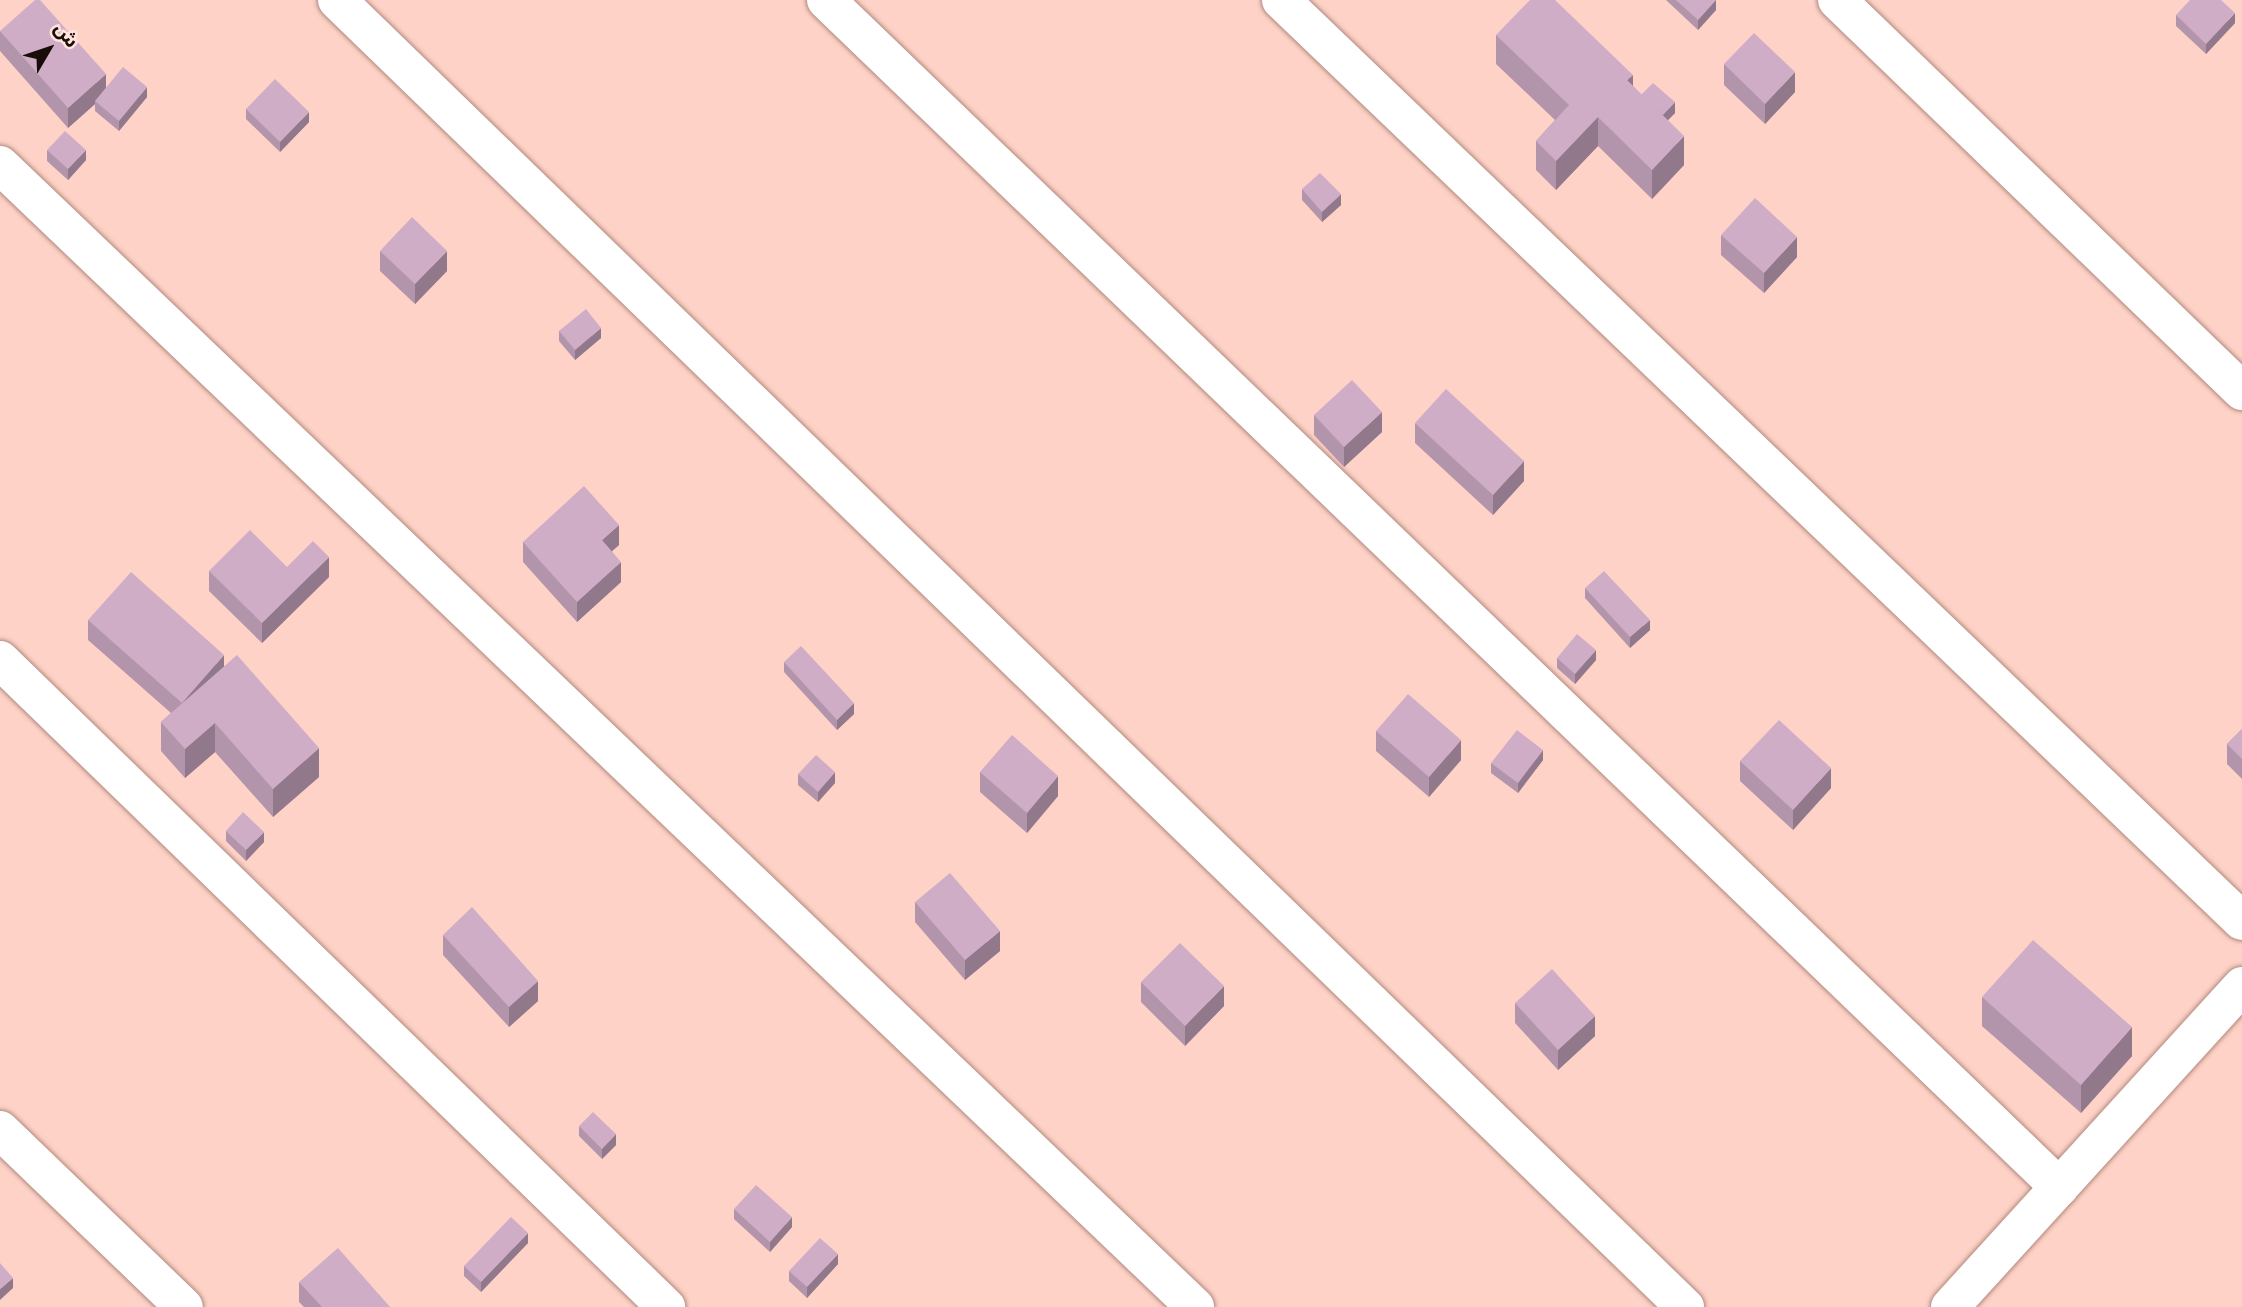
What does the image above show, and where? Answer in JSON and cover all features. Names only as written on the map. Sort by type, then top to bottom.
[{"type":"street","points":[[337,0],[1685,1307]]},
{"type":"street","points":[[826,0],[2059,1187]]},
{"type":"street","points":[[1281,0],[2242,921]]},
{"type":"street","points":[[1837,0],[2242,391]]},
{"type":"street","points":[[0,165],[1195,1307]]},
{"type":"street","points":[[0,660],[666,1307]]},
{"type":"street","points":[[1950,1307],[2242,986]]},
{"type":"street","points":[[0,1130],[184,1307]]},
{"type":"building","points":[[35,0],[40,0],[106,74],[68,108],[0,31]]},
{"type":"building","points":[[1530,0],[1555,0],[1633,75],[1627,80],[1684,136],[1652,170],[1598,117],[1556,161],[1536,141],[1569,105],[1496,35]]},
{"type":"building","points":[[1676,0],[1716,0],[1698,20]]},
{"type":"building","points":[[2190,0],[2221,0],[2235,13],[2206,44],[2176,15]]},
{"type":"building","points":[[1754,33],[1795,72],[1765,104],[1724,64]]},
{"type":"building","points":[[123,67],[147,87],[119,121],[95,101]]},
{"type":"building","points":[[275,79],[309,112],[280,142],[246,109]]},
{"type":"building","points":[[1653,83],[1675,102],[1663,115],[1641,95]]},
{"type":"building","points":[[65,131],[86,150],[68,169],[47,150]]},
{"type":"building","points":[[1320,173],[1341,194],[1322,212],[1302,189]]},
{"type":"building","points":[[1755,198],[1797,237],[1764,273],[1721,235]]},
{"type":"building","points":[[412,217],[447,251],[415,284],[380,251]]},
{"type":"building","points":[[586,309],[601,328],[575,350],[559,331]]},
{"type":"building","points":[[1352,380],[1382,412],[1344,447],[1314,415]]},
{"type":"building","points":[[1446,389],[1524,461],[1493,495],[1415,423]]},
{"type":"building","points":[[584,486],[619,525],[602,540],[621,562],[577,602],[523,542]]},
{"type":"building","points":[[250,530],[287,567],[313,541],[329,557],[262,623],[209,571]]},
{"type":"building","points":[[1604,571],[1650,620],[1630,637],[1585,588]]},
{"type":"building","points":[[131,572],[224,655],[182,703],[88,620]]},
{"type":"building","points":[[1577,634],[1596,650],[1575,674],[1557,658]]},
{"type":"building","points":[[801,646],[854,703],[837,720],[784,662]]},
{"type":"building","points":[[237,655],[319,748],[273,789],[215,723],[185,749],[161,722]]},
{"type":"building","points":[[1408,694],[1461,740],[1429,777],[1376,731]]},
{"type":"building","points":[[1779,720],[1831,768],[1793,810],[1740,761]]},
{"type":"building","points":[[2242,729],[2242,759],[2227,744]]},
{"type":"building","points":[[1517,730],[1543,750],[1518,783],[1491,763]]},
{"type":"building","points":[[1012,735],[1058,776],[1027,813],[980,772]]},
{"type":"building","points":[[816,755],[835,772],[818,792],[798,774]]},
{"type":"building","points":[[243,812],[264,832],[246,850],[226,831]]},
{"type":"building","points":[[950,873],[1000,931],[965,960],[915,902]]},
{"type":"building","points":[[472,907],[538,981],[509,1007],[443,935]]},
{"type":"building","points":[[2033,940],[2132,1027],[2081,1085],[1982,997]]},
{"type":"building","points":[[1180,943],[1224,986],[1185,1026],[1141,982]]},
{"type":"building","points":[[1552,969],[1595,1016],[1558,1050],[1515,1003]]},
{"type":"building","points":[[593,1112],[616,1134],[602,1149],[579,1126]]},
{"type":"building","points":[[756,1185],[792,1217],[770,1242],[734,1209]]},
{"type":"building","points":[[511,1217],[528,1233],[481,1282],[464,1266]]},
{"type":"building","points":[[820,1238],[838,1254],[807,1287],[789,1271]]},
{"type":"building","points":[[338,1248],[390,1307],[322,1307],[299,1282]]},
{"type":"building","points":[[0,1263],[13,1278],[0,1289]]}]
